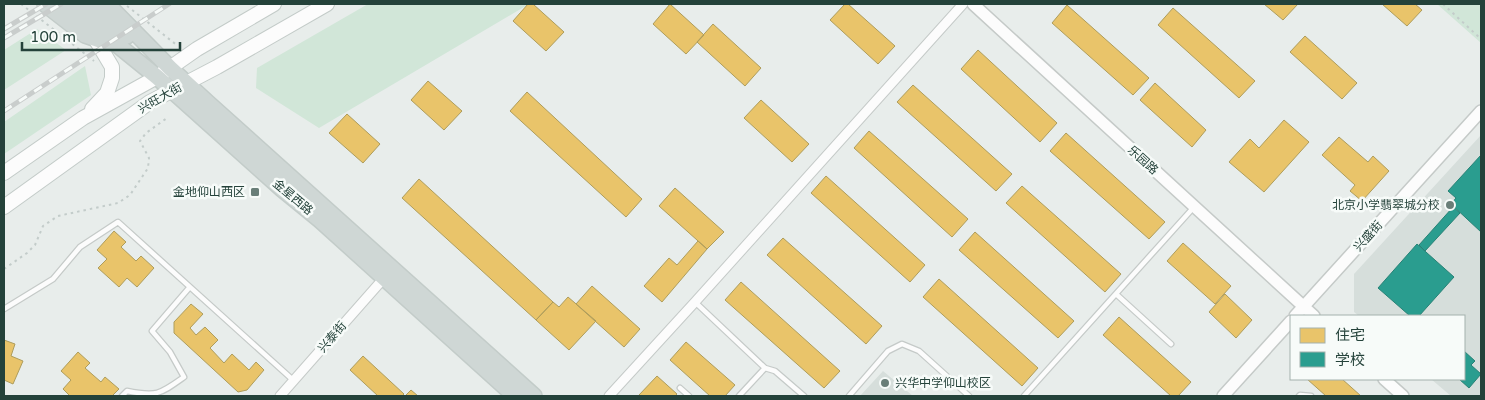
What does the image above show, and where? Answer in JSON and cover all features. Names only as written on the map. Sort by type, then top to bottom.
[{"type":"main road","points":[[45,4],[85,35],[123,49]]},
{"type":"main road","points":[[106,4],[170,68]]},
{"type":"main road","name":"兴旺大街","points":[[4,173],[83,118],[157,77],[191,54],[274,4]]},
{"type":"main road","name":"兴旺大街","points":[[4,207],[150,102],[217,67],[327,4]]},
{"type":"main road","points":[[75,5],[97,39],[112,68],[112,78],[107,93],[83,118]]},
{"type":"main road","points":[[75,5],[170,68]]},
{"type":"main road","name":"金星西路","points":[[75,5],[282,189],[320,220],[513,396]]},
{"type":"main road","name":"金星西路","points":[[170,68],[534,396]]},
{"type":"street","points":[[609,396],[964,4]]},
{"type":"street","name":"乐园路","points":[[972,4],[1313,315]]},
{"type":"street","name":"兴盛街","points":[[1297,315],[1481,111]]},
{"type":"street","name":"兴泰街","points":[[280,396],[384,278]]},
{"type":"street","points":[[1224,396],[1290,322]]},
{"type":"street","points":[[1385,380],[1403,396]]},
{"type":"lane","points":[[1024,396],[1194,207]]},
{"type":"lane","points":[[4,309],[53,279],[80,248],[118,222],[294,381]]},
{"type":"lane","points":[[122,396],[127,391],[142,394],[160,393],[184,377],[170,352],[152,332],[189,288]]},
{"type":"lane","points":[[1116,294],[1171,344]]},
{"type":"lane","points":[[696,302],[765,368],[775,371],[804,396]]},
{"type":"lane","points":[[849,396],[888,351],[902,344],[919,351],[969,396]]},
{"type":"lane","points":[[739,396],[765,368]]},
{"type":"lane","points":[[680,388],[689,396]]},
{"type":"lane","points":[[1299,396],[1311,396]]},
{"type":"path","points":[[21,4],[94,61]]},
{"type":"path","points":[[125,4],[172,43],[191,54]]},
{"type":"path","points":[[1443,4],[1481,39]]},
{"type":"path","points":[[4,269],[27,253],[35,245],[43,226],[58,216],[118,203],[130,195],[148,168],[149,158],[140,141],[146,133],[167,118]]},
{"type":"shaded area","name":"北京小学翡翠城分校","points":[[1481,135],[1481,396],[1451,396],[1432,380],[1465,380],[1465,315],[1358,315],[1354,312],[1354,274]]},
{"type":"shaded area","name":"兴华中学仰山校区","points":[[883,371],[913,396],[860,396]]},
{"type":"green space","points":[[368,4],[529,4],[319,128],[256,88],[257,68]]},
{"type":"green space","points":[[1437,4],[1481,4],[1481,43]]},
{"type":"green space","points":[[37,29],[66,50],[4,90],[4,50]]},
{"type":"green space","points":[[85,66],[91,95],[4,154],[4,122]]},
{"type":"building: 住宅","points":[[528,4],[533,4],[564,32],[546,51],[513,21]]},
{"type":"building: 住宅","points":[[670,4],[704,35],[686,54],[653,24]]},
{"type":"building: 住宅","points":[[845,4],[848,4],[895,46],[878,64],[830,20]]},
{"type":"building: 住宅","points":[[1264,4],[1298,4],[1283,20]]},
{"type":"building: 住宅","points":[[1382,4],[1415,4],[1422,10],[1407,26]]},
{"type":"building: 住宅","points":[[1067,5],[1149,78],[1133,95],[1052,23]]},
{"type":"building: 住宅","points":[[1173,8],[1255,81],[1239,98],[1158,25]]},
{"type":"building: 住宅","points":[[713,24],[761,68],[745,86],[697,42]]},
{"type":"building: 住宅","points":[[1305,36],[1357,83],[1342,99],[1290,52]]},
{"type":"building: 住宅","points":[[978,50],[1057,123],[1040,142],[961,69]]},
{"type":"building: 住宅","points":[[428,81],[462,111],[444,130],[411,100]]},
{"type":"building: 住宅","points":[[1155,83],[1206,130],[1192,147],[1140,100]]},
{"type":"building: 住宅","points":[[913,85],[1012,174],[996,191],[897,102]]},
{"type":"building: 住宅","points":[[527,92],[642,199],[626,217],[510,111]]},
{"type":"building: 住宅","points":[[761,100],[809,144],[792,162],[744,118]]},
{"type":"building: 住宅","points":[[347,114],[380,144],[363,163],[329,133]]},
{"type":"building: 住宅","points":[[1284,120],[1309,142],[1264,192],[1229,162],[1250,139],[1259,148]]},
{"type":"building: 住宅","points":[[869,131],[968,219],[952,237],[854,148]]},
{"type":"building: 住宅","points":[[1066,133],[1165,222],[1149,239],[1050,151]]},
{"type":"building: 住宅","points":[[1339,137],[1368,162],[1373,156],[1389,171],[1362,201],[1350,191],[1355,185],[1322,155]]},
{"type":"building: 住宅","points":[[826,176],[925,265],[910,282],[811,193]]},
{"type":"building: 住宅","points":[[419,179],[553,302],[536,320],[402,198]]},
{"type":"building: 住宅","points":[[1022,186],[1121,274],[1105,292],[1006,203]]},
{"type":"building: 住宅","points":[[675,188],[724,232],[707,249],[659,206]]},
{"type":"building: 住宅","points":[[114,231],[126,242],[121,247],[136,261],[141,256],[154,268],[137,287],[127,278],[119,287],[98,268],[107,259],[97,250]]},
{"type":"building: 住宅","points":[[975,232],[1074,321],[1058,338],[959,250]]},
{"type":"building: 住宅","points":[[783,238],[882,326],[866,344],[767,255]]},
{"type":"building: 住宅","points":[[698,241],[707,249],[662,302],[644,286],[669,258],[677,265]]},
{"type":"building: 住宅","points":[[1183,243],[1231,286],[1215,304],[1167,261]]},
{"type":"building: 住宅","points":[[939,279],[1038,368],[1022,386],[923,297]]},
{"type":"building: 住宅","points":[[741,282],[840,371],[824,388],[725,300]]},
{"type":"building: 住宅","points":[[592,286],[640,329],[624,347],[576,304]]},
{"type":"building: 住宅","points":[[1225,294],[1252,320],[1236,338],[1209,312]]},
{"type":"building: 住宅","points":[[568,297],[596,321],[569,350],[536,320],[553,302],[559,307]]},
{"type":"building: 住宅","points":[[191,304],[203,314],[190,328],[196,335],[205,327],[218,340],[210,348],[224,363],[232,354],[249,370],[256,362],[264,370],[247,390],[238,392],[174,333],[174,322]]},
{"type":"building: 住宅","points":[[1119,317],[1191,382],[1178,396],[1171,396],[1103,335]]},
{"type":"building: 住宅","points":[[4,340],[15,344],[11,356],[23,361],[13,384],[4,380]]},
{"type":"building: 住宅","points":[[686,342],[735,385],[725,396],[710,396],[670,360]]},
{"type":"building: 住宅","points":[[78,352],[90,363],[85,368],[101,382],[105,377],[119,389],[112,396],[70,396],[63,389],[71,380],[61,371]]},
{"type":"building: 住宅","points":[[363,356],[404,394],[402,396],[378,396],[350,370]]},
{"type":"building: 住宅","points":[[657,376],[677,394],[675,396],[639,395]]},
{"type":"building: 住宅","points":[[1308,380],[1343,380],[1361,396],[1326,396]]},
{"type":"building: 住宅","points":[[411,390],[418,396],[405,396]]},
{"type":"building: 学校","points":[[1481,155],[1481,232],[1451,204],[1456,198],[1448,191]]},
{"type":"building: 学校","points":[[1453,207],[1460,213],[1425,251],[1419,245]]},
{"type":"building: 学校","points":[[1417,244],[1454,277],[1420,315],[1409,315],[1378,288]]},
{"type":"building: 学校","points":[[1465,352],[1475,361],[1471,365],[1481,374],[1469,388],[1460,380],[1465,380]]},
{"type":"railway","points":[[4,29],[46,4]]},
{"type":"railway","points":[[4,38],[61,4]]},
{"type":"railway","points":[[4,111],[169,4]]},
{"type":"place","name":"金地仰山西区","points":[[255,192]]},
{"type":"place","name":"北京小学翡翠城分校","points":[[1450,205]]},
{"type":"place","name":"兴华中学仰山校区","points":[[885,383]]}]
